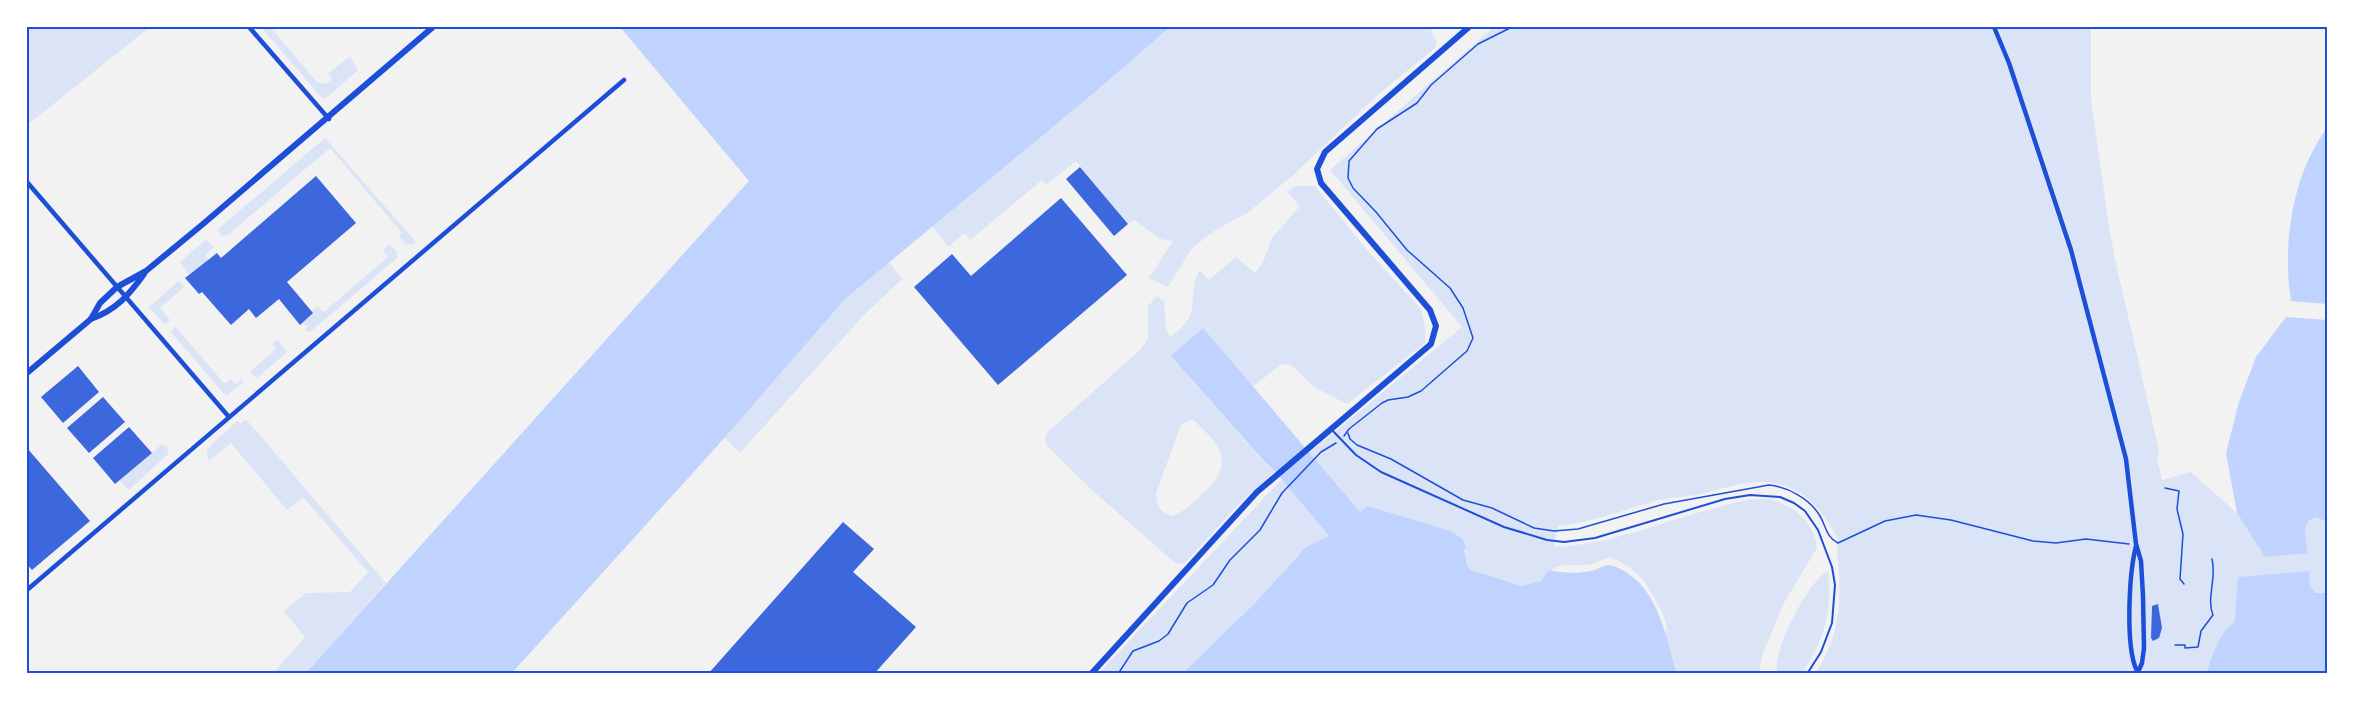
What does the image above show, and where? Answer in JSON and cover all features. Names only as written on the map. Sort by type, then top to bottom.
[{"type":"street","points":[[249,27],[328,119]]},
{"type":"street","points":[[27,374],[91,319],[100,303],[117,287],[146,271],[434,27]]},
{"type":"street","points":[[1091,674],[1257,492],[1427,350],[1434,338],[1436,326],[1430,310],[1321,183],[1317,173],[1318,164],[1325,152],[1469,27]]},
{"type":"street","points":[[1994,27],[2009,63],[2077,271],[2126,459],[2136,544],[2141,561],[2144,617],[2142,663],[2138,673]]},
{"type":"street","points":[[27,590],[624,80]]},
{"type":"street","points":[[27,182],[229,417]]},
{"type":"street","points":[[91,319],[105,314],[126,298],[146,271]]},
{"type":"street","points":[[2136,544],[2132,561],[2130,600],[2132,661],[2138,673]]},
{"type":"lane","points":[[1331,430],[1351,451],[1382,472],[1504,527],[1547,540],[1564,542],[1595,538],[1725,499],[1750,495],[1780,497],[1794,503],[1805,511],[1818,530],[1832,567],[1835,585],[1832,623],[1821,652],[1808,674]]},
{"type":"path","points":[[1512,27],[1478,44],[1431,85],[1417,103],[1377,129],[1349,161],[1348,178],[1353,188],[1407,250],[1450,288],[1466,315],[1473,338],[1467,351],[1426,387],[1414,395],[1382,403],[1348,433],[1350,439],[1357,445],[1390,459],[1463,500],[1492,508],[1534,528],[1554,531],[1578,529],[1664,504],[1769,484],[1780,486],[1805,500],[1820,515],[1828,536],[1838,543],[1885,521],[1916,515],[1951,520],[2033,541],[2056,543],[2086,539],[2136,544]]},
{"type":"path","points":[[1118,674],[1133,651],[1159,641],[1168,634],[1187,603],[1213,585],[1230,560],[1260,530],[1274,504],[1286,489],[1315,457],[1335,445]]},
{"type":"path","points":[[2165,488],[2179,492],[2177,510],[2183,534],[2180,579],[2184,584]]},
{"type":"path","points":[[2175,645],[2185,645],[2185,648],[2198,647],[2201,631],[2213,615],[2210,609],[2211,587],[2215,576],[2212,559]]},
{"type":"shaded area","points":[[27,27],[150,27],[27,125]]},
{"type":"shaded area","points":[[261,27],[270,27],[317,82],[326,84],[332,79],[328,74],[350,56],[358,70],[325,99]]},
{"type":"shaded area","points":[[1170,27],[1435,27],[1431,31],[1437,42],[1435,48],[1380,93],[1290,178],[1246,214],[1217,229],[1192,248],[1168,287],[1149,278],[1173,241],[1160,239],[1134,220],[1128,224],[1076,161],[1046,185],[1042,180],[970,240],[965,233],[948,247],[932,226]]},
{"type":"shaded area","points":[[1494,27],[2091,27],[2091,99],[2109,226],[2159,451],[2157,458],[2162,480],[2191,472],[2237,513],[2265,557],[2305,528],[2308,521],[2317,517],[2326,520],[2327,593],[2315,593],[2310,586],[2308,571],[2235,621],[2223,633],[2206,674],[1815,674],[1829,647],[1837,618],[1839,603],[1838,540],[1832,528],[1807,497],[1793,489],[1770,482],[1747,483],[1660,500],[1595,519],[1558,526],[1554,547],[1595,542],[1745,500],[1758,499],[1783,504],[1800,515],[1806,522],[1812,530],[1817,548],[1785,601],[1763,653],[1759,674],[1677,674],[1665,635],[1666,622],[1660,608],[1640,577],[1628,566],[1610,557],[1587,565],[1561,566],[1552,570],[1541,581],[1522,586],[1471,570],[1463,555],[1466,548],[1463,539],[1451,531],[1368,506],[1360,513],[1309,453],[1462,327],[1330,170]]},
{"type":"shaded area","points":[[325,138],[416,242],[412,245],[405,244],[399,237],[402,233],[330,148],[228,235],[222,236],[217,230]]},
{"type":"shaded area","points":[[1296,186],[1315,186],[1367,250],[1421,309],[1425,327],[1425,343],[1347,404],[1314,387],[1291,365],[1282,364],[1252,387],[1203,329],[1171,356],[1261,459],[1275,471],[1241,502],[1184,564],[1175,563],[1093,491],[1046,445],[1045,437],[1141,349],[1148,339],[1148,306],[1157,296],[1164,301],[1166,330],[1171,337],[1189,318],[1195,282],[1200,270],[1209,280],[1236,257],[1255,273],[1263,262],[1272,238],[1300,206],[1287,192]],"holes":[[[1192,419],[1211,437],[1221,455],[1222,464],[1213,483],[1191,504],[1172,516],[1160,508],[1156,493],[1181,425]]]},
{"type":"shaded area","points":[[206,240],[214,247],[205,255],[209,260],[189,274],[180,262]]},
{"type":"shaded area","points":[[389,245],[397,252],[397,258],[310,332],[305,330],[308,328],[303,322],[313,313],[312,311],[317,307],[324,312],[388,257],[383,250]]},
{"type":"shaded area","points":[[889,262],[902,279],[863,316],[740,453],[724,437],[846,298]]},
{"type":"shaded area","points":[[179,281],[184,287],[160,308],[170,320],[164,324],[149,307]]},
{"type":"shaded area","points":[[175,326],[225,384],[231,379],[236,384],[242,380],[244,382],[226,396],[171,332]]},
{"type":"shaded area","points":[[277,339],[287,352],[257,378],[250,372],[276,349],[272,344]]},
{"type":"shaded area","points":[[246,419],[386,583],[305,674],[272,674],[305,637],[284,611],[306,593],[350,592],[368,572],[303,497],[287,510],[231,443],[209,461],[207,451],[212,445],[235,423],[238,421],[240,424]]},
{"type":"shaded area","points":[[161,445],[167,446],[169,453],[129,490],[119,480]]},
{"type":"shaded area","points":[[1282,479],[1330,536],[1314,543],[1297,556],[1255,603],[1182,674],[1098,674]]},
{"type":"shaded area","points":[[1828,571],[1828,612],[1816,650],[1801,674],[1781,674],[1777,671],[1777,661],[1786,632],[1803,600],[1820,576]]},
{"type":"water","points":[[620,27],[1170,27],[846,298],[718,445],[511,674],[305,674],[749,181]]},
{"type":"water","points":[[2327,128],[2327,304],[2291,301],[2288,257],[2292,211],[2305,167]]},
{"type":"water","points":[[2286,317],[2327,320],[2327,522],[2317,517],[2308,521],[2305,528],[2307,553],[2265,557],[2237,513],[2226,453],[2239,402],[2256,357]]},
{"type":"water","points":[[1203,328],[1360,512],[1368,506],[1451,531],[1463,539],[1467,566],[1471,570],[1522,586],[1541,581],[1549,570],[1580,573],[1608,565],[1620,568],[1638,581],[1654,604],[1677,674],[1182,674],[1255,603],[1306,547],[1329,536],[1275,471],[1171,356]]},
{"type":"water","points":[[2309,571],[2310,586],[2315,593],[2327,593],[2327,674],[2206,674],[2223,633],[2235,621],[2238,577]]},
{"type":"building","points":[[1080,167],[1128,224],[1114,236],[1066,179]]},
{"type":"building","points":[[316,176],[356,223],[287,282],[313,313],[300,325],[279,299],[256,318],[249,309],[231,325],[202,292],[199,294],[185,278],[217,253],[221,258]]},
{"type":"building","points":[[1061,198],[1127,275],[998,385],[914,287],[952,254],[971,276]]},
{"type":"building","points":[[78,366],[99,392],[63,423],[41,397]]},
{"type":"building","points":[[103,397],[125,422],[89,453],[67,428]]},
{"type":"building","points":[[129,427],[152,453],[115,484],[93,458]]},
{"type":"building","points":[[27,448],[90,521],[32,570],[27,564]]},
{"type":"building","points":[[843,522],[874,549],[853,572],[916,627],[874,674],[708,674]]},
{"type":"building","points":[[2158,604],[2162,628],[2159,638],[2153,641],[2151,638],[2152,606]]}]
